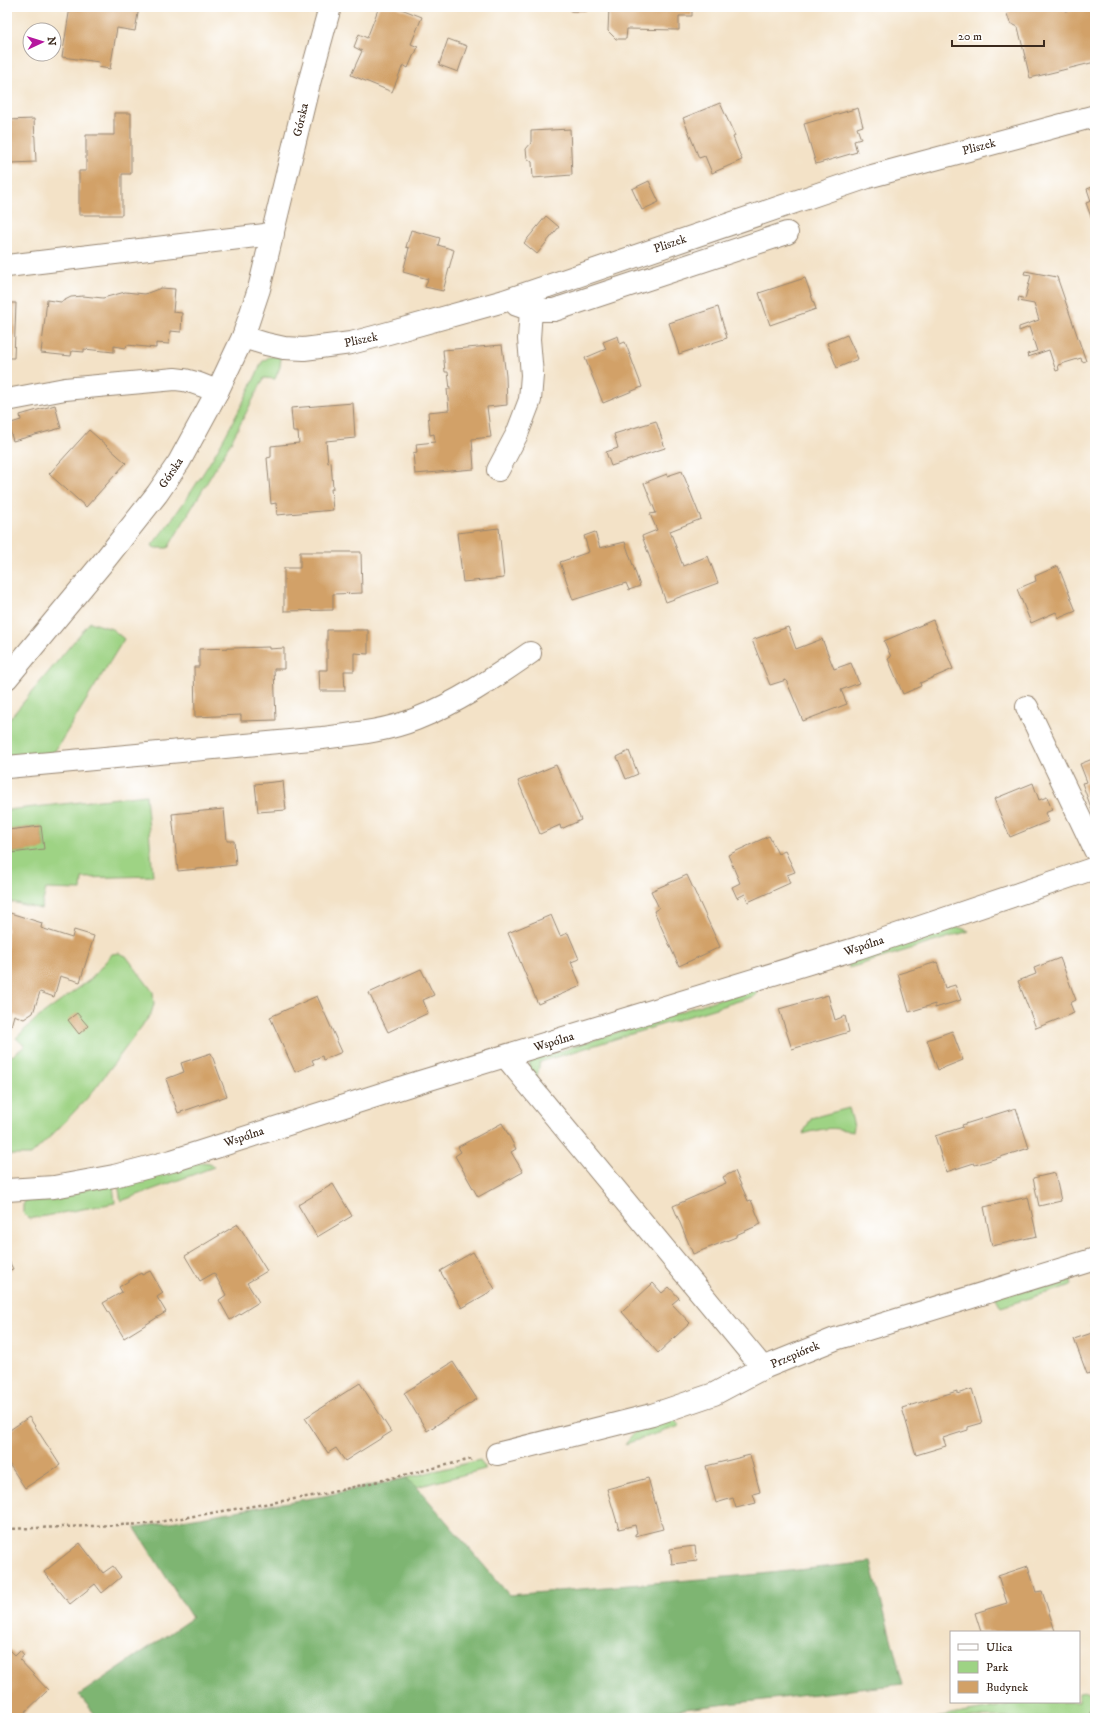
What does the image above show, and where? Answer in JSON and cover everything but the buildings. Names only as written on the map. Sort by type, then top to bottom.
[{"type":"street","name":"Górska","points":[[7,678],[104,561],[156,494],[179,462],[217,392],[243,337],[259,289],[330,7]]},
{"type":"street","name":"Pliszek","points":[[243,337],[284,348],[304,349],[374,337],[504,301],[868,176],[1095,116]]},
{"type":"street","points":[[504,301],[530,310],[554,310],[787,233]]},
{"type":"street","points":[[7,266],[273,234]]},
{"type":"street","points":[[498,470],[517,434],[530,400],[532,375],[530,310]]},
{"type":"street","points":[[7,400],[65,389],[175,379],[199,383],[217,392]]},
{"type":"street","points":[[7,768],[322,738],[374,731],[415,720],[450,704],[493,679],[530,653]]},
{"type":"street","points":[[1027,707],[1095,850]]},
{"type":"street","name":"Wspólna","points":[[7,1190],[54,1187],[114,1176],[172,1161],[410,1085],[506,1057],[858,948],[1095,868]]},
{"type":"street","points":[[506,1057],[763,1368]]},
{"type":"street","name":"Przepiórek","points":[[497,1454],[652,1415],[714,1394],[763,1368],[835,1339],[1095,1259]]},
{"type":"path","points":[[7,1529],[148,1524],[324,1494],[497,1454]]},
{"type":"path","points":[[1088,1718],[1095,1706]]},
{"type":"green space","points":[[276,356],[281,358],[280,367],[275,379],[264,378],[231,442],[168,548],[154,548],[152,545],[169,524],[213,457],[239,411],[262,362],[269,357]]},
{"type":"green space","points":[[90,622],[112,629],[124,639],[50,759],[7,761],[7,722]]},
{"type":"green space","points":[[146,795],[153,876],[82,878],[81,890],[46,889],[41,909],[7,901],[7,810]],"holes":[[[41,826],[44,848],[11,853],[8,830]]]},
{"type":"green space","points":[[958,927],[969,931],[849,968],[848,962],[944,928]]},
{"type":"green space","points":[[119,953],[126,956],[153,992],[154,1004],[151,1014],[91,1094],[56,1131],[31,1155],[7,1155],[7,1051],[12,1056],[25,1046],[16,1038],[35,1020],[91,979],[112,954]]},
{"type":"green space","points":[[759,986],[755,996],[540,1062],[536,1081],[528,1070],[530,1062],[538,1058]]},
{"type":"green space","points":[[849,1108],[854,1126],[853,1132],[828,1128],[803,1134],[811,1118]]},
{"type":"green space","points":[[203,1162],[210,1163],[214,1167],[121,1201],[118,1184]]},
{"type":"green space","points":[[113,1185],[115,1203],[29,1219],[23,1213],[23,1205],[27,1198]]},
{"type":"green space","points":[[1070,1276],[1072,1285],[1001,1307],[995,1296]]},
{"type":"green space","points":[[670,1416],[680,1426],[625,1444],[639,1429],[650,1423]]},
{"type":"green space","points":[[480,1460],[485,1469],[417,1487],[406,1478]]},
{"type":"green space","points":[[406,1478],[417,1487],[509,1595],[761,1574],[871,1562],[903,1684],[632,1715],[628,1718],[98,1718],[79,1695],[192,1618],[135,1528],[324,1496]]},
{"type":"green space","points":[[1087,1691],[1095,1696],[1095,1718],[935,1718],[1018,1703],[1080,1703],[1080,1692]]}]
